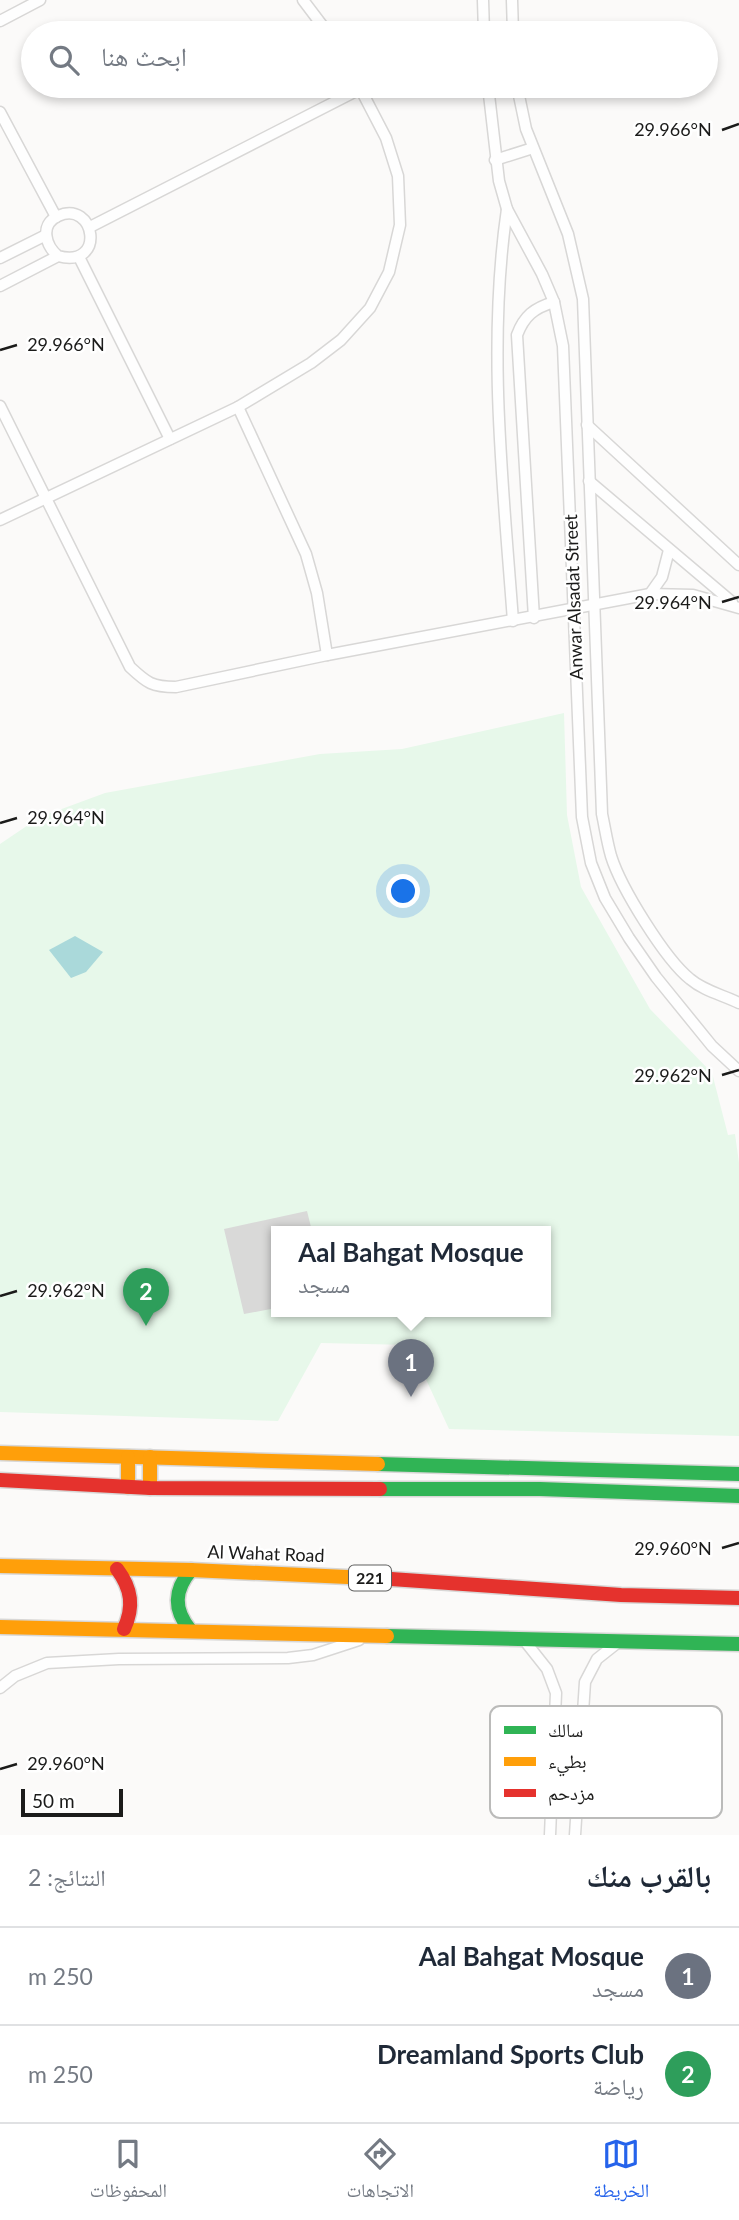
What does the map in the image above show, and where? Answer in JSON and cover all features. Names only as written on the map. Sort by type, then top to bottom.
[{"type":"main road","points":[[0,1453],[739,1474]]},
{"type":"main road","points":[[128,1457],[128,1487]]},
{"type":"main road","points":[[150,1457],[150,1488]]},
{"type":"main road","points":[[0,1480],[150,1488],[540,1489],[739,1496]]},
{"type":"main road","name":"Al Wahat Road","points":[[0,1566],[191,1570],[444,1581],[621,1595],[739,1598]]},
{"type":"main road","points":[[117,1569],[129,1587],[132,1598],[129,1619],[124,1629]]},
{"type":"main road","points":[[190,1630],[177,1611],[175,1600],[183,1578],[191,1570]]},
{"type":"main road","points":[[0,1627],[739,1644]]},
{"type":"street","points":[[303,0],[319,21]]},
{"type":"street","points":[[483,0],[484,21]]},
{"type":"street","points":[[512,0],[513,21]]},
{"type":"street","points":[[0,21],[33,2]]},
{"type":"street","points":[[90,227],[341,98]]},
{"type":"street","points":[[0,520],[238,407],[311,363],[341,340],[370,308],[389,272],[400,225],[398,176],[386,138],[367,98]]},
{"type":"street","name":"Anwar Alsadat Street","points":[[489,98],[495,160],[507,209],[554,302],[563,346],[582,817],[591,863],[606,898],[656,977],[712,1046],[739,1071]]},
{"type":"street","name":"Anwar Alsadat Street","points":[[519,98],[533,148],[561,215],[580,282],[584,316],[596,605],[602,814],[612,858],[626,888],[673,962],[689,979],[704,989],[739,1003]]},
{"type":"street","points":[[0,112],[56,217]]},
{"type":"street","points":[[495,160],[533,148]]},
{"type":"street","points":[[507,209],[498,286],[497,336],[499,425],[513,621]]},
{"type":"street","points":[[69,213],[81,217],[90,227],[88,249],[79,257],[58,257],[49,248],[46,235],[49,225],[56,217],[69,213]]},
{"type":"street","points":[[0,258],[46,235]]},
{"type":"street","points":[[0,286],[58,257]]},
{"type":"street","points":[[79,257],[170,439]]},
{"type":"street","points":[[534,618],[517,335],[528,314],[554,302]]},
{"type":"street","points":[[497,336],[517,335]]},
{"type":"street","points":[[0,406],[130,667],[156,687],[176,687],[327,655],[534,618],[649,594],[693,595],[739,608]]},
{"type":"street","points":[[238,407],[306,554],[317,593],[327,655]]},
{"type":"street","points":[[587,425],[739,565]]},
{"type":"street","points":[[589,481],[739,608]]},
{"type":"street","points":[[649,594],[663,577],[669,550]]},
{"type":"street","points":[[0,1688],[15,1676],[47,1663],[119,1659],[288,1658],[313,1655],[373,1634]]},
{"type":"street","points":[[522,1638],[547,1669],[556,1693],[555,1706]]},
{"type":"street","points":[[583,1706],[585,1682],[597,1659],[608,1648],[621,1641]]},
{"type":"green space","points":[[564,713],[567,815],[581,887],[650,1009],[712,1073],[728,1135],[735,1134],[739,1163],[739,1436],[449,1429],[410,1345],[321,1343],[278,1421],[0,1412],[0,844],[40,817],[105,793],[320,754],[402,749]]},
{"type":"water","points":[[75,936],[103,952],[86,972],[71,978],[49,950]]},
{"type":"building","points":[[307,1211],[311,1226],[271,1226],[271,1309],[244,1314],[224,1229]]},
{"type":"traffic: fast","points":[[378,1464],[739,1474]]},
{"type":"traffic: fast","points":[[380,1489],[540,1489],[739,1496]]},
{"type":"traffic: fast","points":[[190,1630],[181,1615],[178,1600],[181,1585],[191,1570]]},
{"type":"traffic: fast","points":[[387,1636],[739,1644]]},
{"type":"traffic: slow","points":[[0,1453],[378,1464]]},
{"type":"traffic: slow","points":[[128,1457],[128,1487]]},
{"type":"traffic: slow","points":[[150,1457],[150,1488]]},
{"type":"traffic: slow","points":[[0,1566],[191,1570],[391,1579]]},
{"type":"traffic: slow","points":[[0,1627],[387,1636]]},
{"type":"traffic: jam","points":[[0,1480],[150,1488],[380,1489]]},
{"type":"traffic: jam","points":[[117,1569],[130,1598],[124,1629]]},
{"type":"traffic: jam","points":[[391,1579],[621,1595],[739,1598]]},
{"type":"place","name":"Dreamland Sports Club","points":[[146,1326]]},
{"type":"place","name":"Aal Bahgat Mosque","points":[[411,1397]]}]
